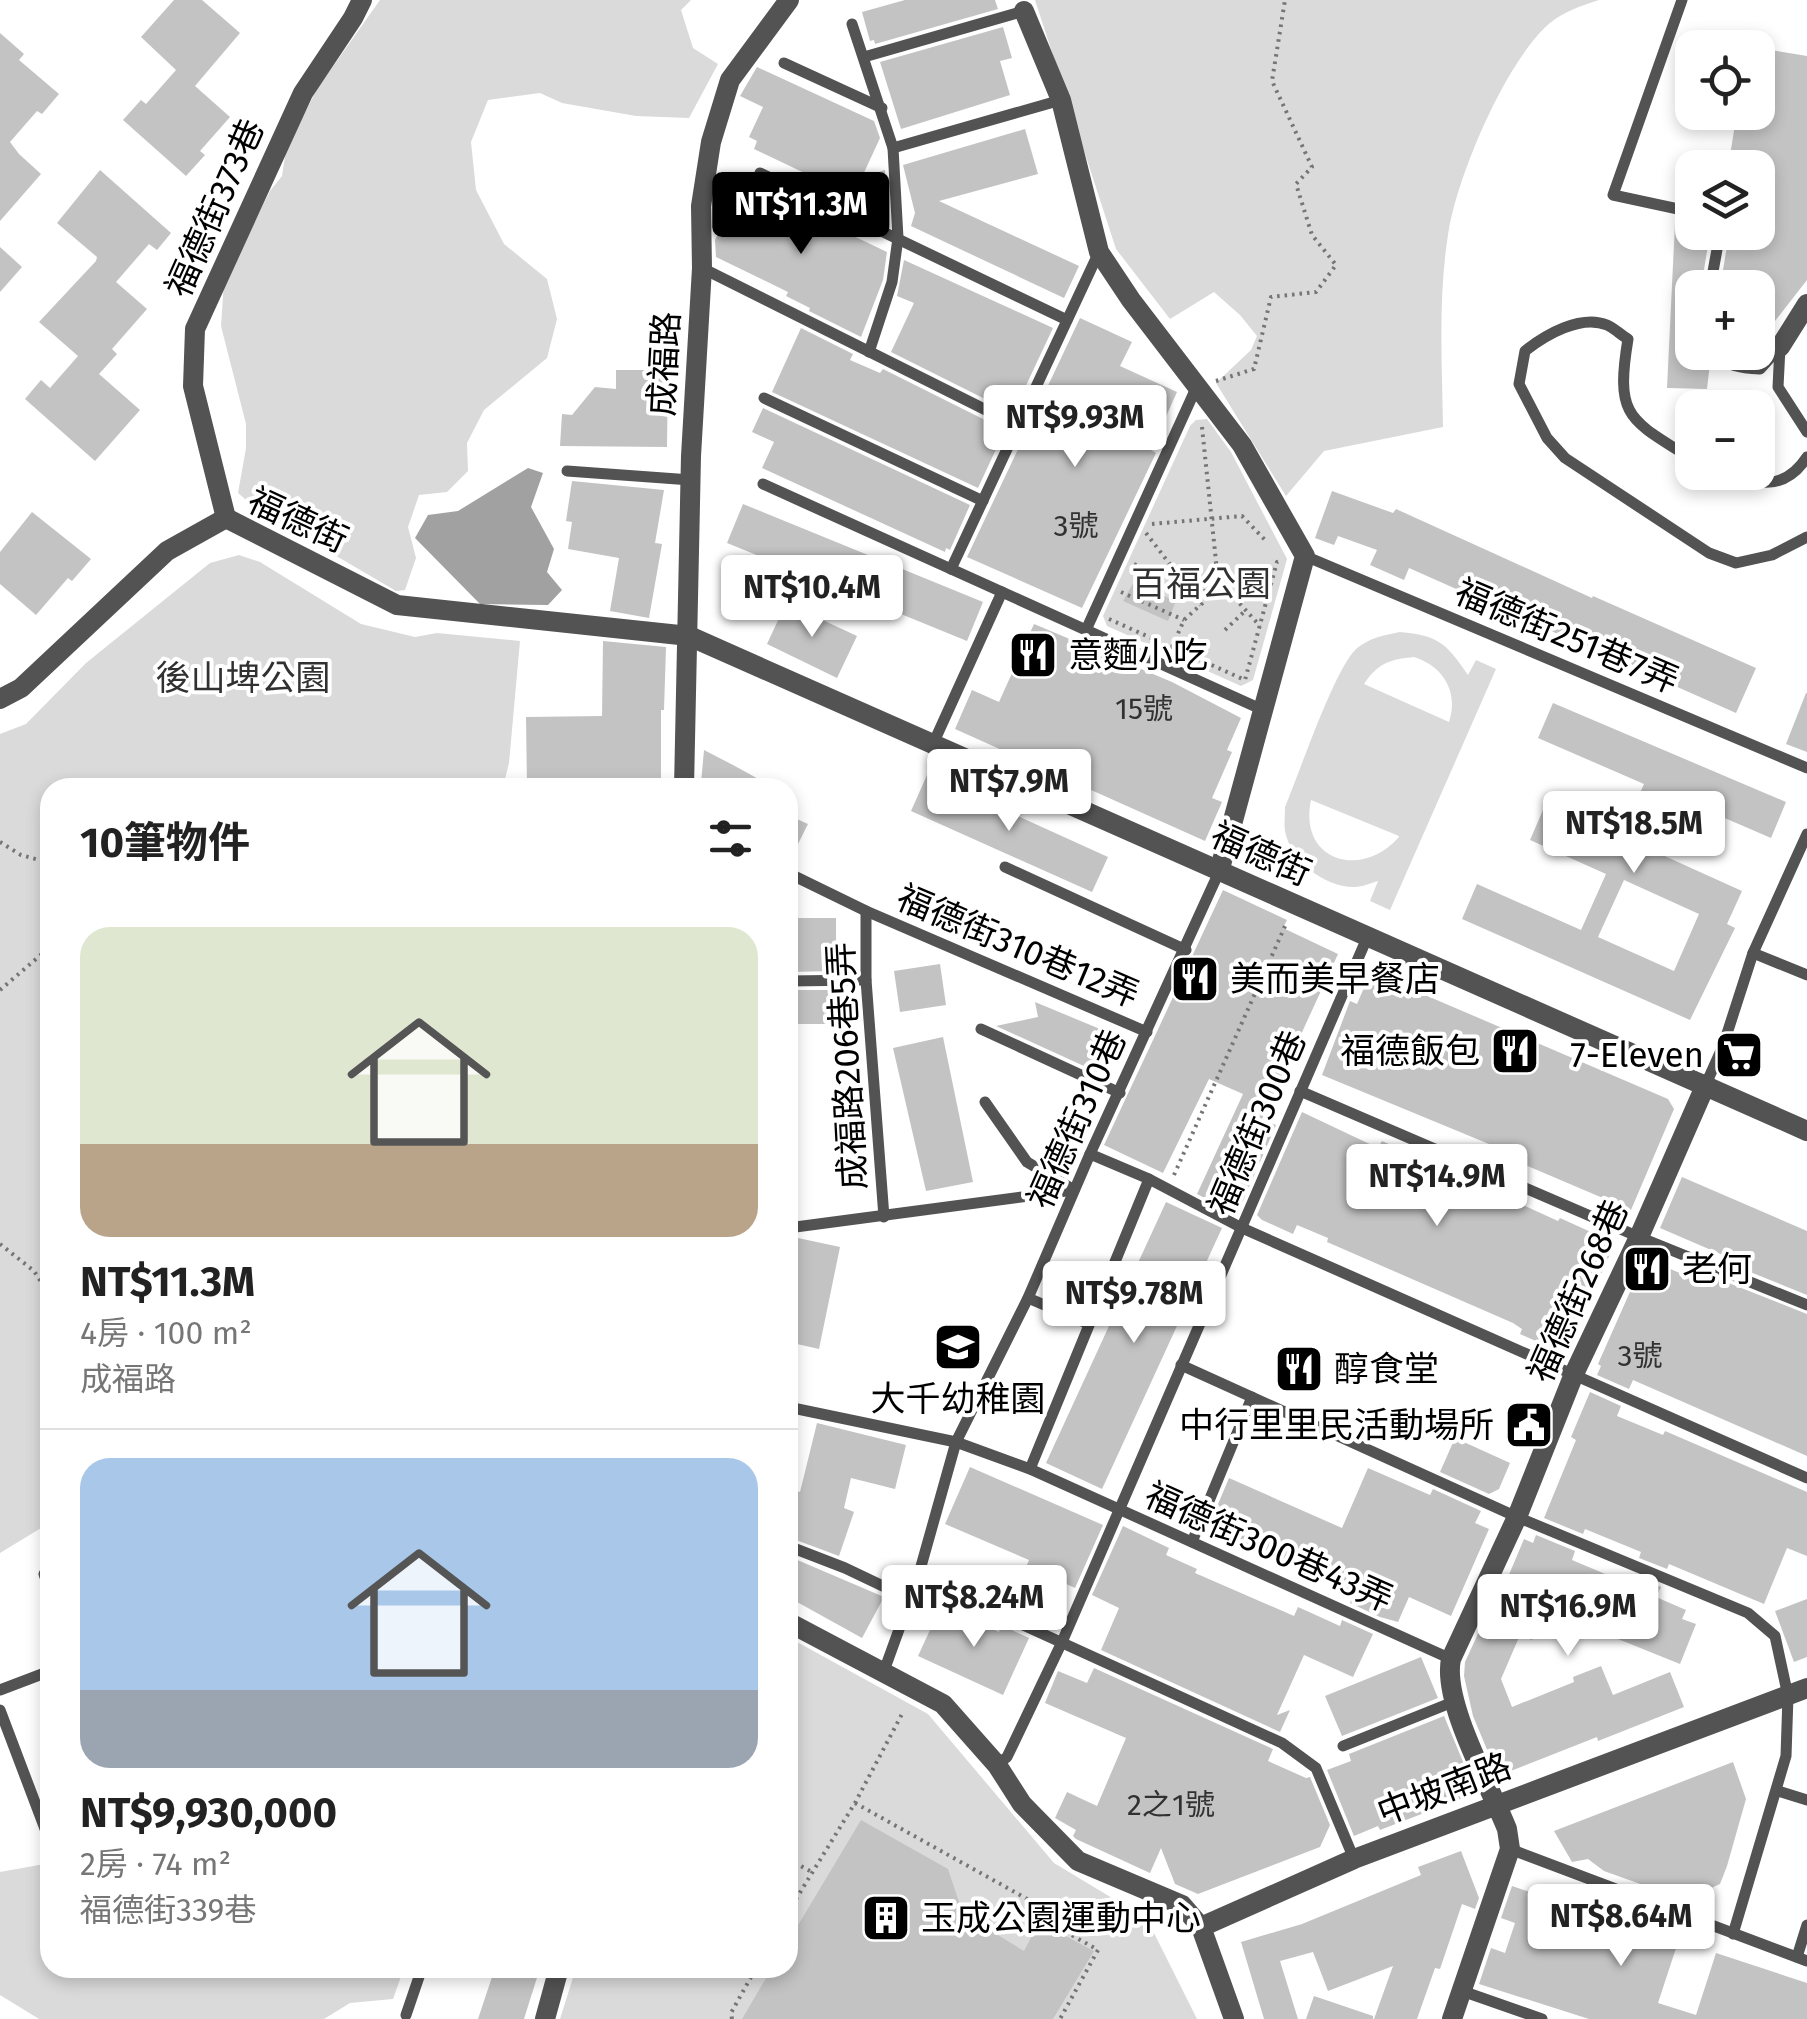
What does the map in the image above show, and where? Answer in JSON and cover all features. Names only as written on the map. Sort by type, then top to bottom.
[{"type":"street","name":"福德街373巷","points":[[226,518],[193,386],[195,328],[303,93],[362,0]]},
{"type":"street","name":"成福路","points":[[689,636],[691,456],[702,268],[700,206],[711,142],[730,80],[790,0]]},
{"type":"street","points":[[1024,11],[1061,100],[1099,252],[1242,445],[1305,556],[1219,872]]},
{"type":"street","points":[[1780,348],[1807,304]]},
{"type":"street","name":"福德街","points":[[0,699],[20,688],[167,551],[226,518],[397,605],[689,636],[1807,1131]]},
{"type":"street","points":[[684,778],[689,636]]},
{"type":"street","name":"福德街268巷","points":[[1510,1848],[1507,1829],[1453,1702],[1448,1674],[1451,1659],[1517,1517],[1574,1374],[1706,1084]]},
{"type":"street","points":[[798,1627],[944,1704],[997,1765],[1022,1804],[1078,1861],[1182,1905],[1201,1927],[1234,2019]]},
{"type":"street","name":"中坡南路","points":[[1201,1927],[1354,1859],[1496,1803],[1798,1692]]},
{"type":"street","points":[[1452,2019],[1510,1848]]},
{"type":"street","points":[[544,2019],[556,1978]]},
{"type":"lane","points":[[1675,208],[1613,195],[1682,0]]},
{"type":"lane","points":[[864,56],[1024,11]]},
{"type":"lane","points":[[852,24],[893,148],[898,238],[892,282],[869,352]]},
{"type":"lane","points":[[784,63],[882,108]]},
{"type":"lane","points":[[893,148],[1061,100]]},
{"type":"lane","points":[[760,173],[1068,320]]},
{"type":"lane","points":[[952,569],[1099,252]]},
{"type":"lane","points":[[702,268],[1018,426]]},
{"type":"lane","points":[[1675,448],[1642,427],[1625,404],[1620,383],[1628,339],[1606,324],[1583,323],[1542,337],[1525,351],[1519,384],[1547,438],[1565,458],[1597,480],[1709,553],[1736,563],[1772,555],[1807,536]]},
{"type":"lane","points":[[1775,353],[1780,348]]},
{"type":"lane","points":[[1780,348],[1778,386],[1807,432]]},
{"type":"lane","points":[[1086,630],[1198,386]]},
{"type":"lane","points":[[764,398],[983,501]]},
{"type":"lane","points":[[1775,482],[1798,471],[1807,456]]},
{"type":"lane","points":[[566,471],[691,480]]},
{"type":"lane","points":[[763,484],[1263,710]]},
{"type":"lane","name":"福德街251巷7弄","points":[[1305,556],[1807,768]]},
{"type":"lane","points":[[933,744],[1002,592]]},
{"type":"lane","points":[[1706,1084],[1723,1046],[1753,952],[1807,834]]},
{"type":"lane","points":[[1005,867],[1186,950]]},
{"type":"lane","name":"福德街310巷","points":[[884,1671],[918,1577],[956,1442],[1028,1298],[1219,872]]},
{"type":"lane","name":"福德街310巷12弄","points":[[798,878],[1148,1032]]},
{"type":"lane","name":"成福路206巷5弄","points":[[866,911],[866,980],[884,1216]]},
{"type":"lane","name":"福德街300巷","points":[[997,1765],[1007,1757],[1062,1642],[1366,938]]},
{"type":"lane","points":[[1753,952],[1807,975]]},
{"type":"lane","points":[[798,981],[866,980]]},
{"type":"lane","points":[[981,1029],[1120,1093]]},
{"type":"lane","points":[[1300,1090],[1807,1305]]},
{"type":"lane","points":[[985,1102],[1027,1162],[1074,1190]]},
{"type":"lane","points":[[1090,1154],[1149,1179],[1242,1228],[1807,1478]]},
{"type":"lane","points":[[1030,1469],[1149,1179]]},
{"type":"lane","points":[[798,1228],[1074,1190]]},
{"type":"lane","points":[[1028,1298],[1089,1324]]},
{"type":"lane","points":[[1182,1365],[1517,1517],[1748,1612],[1776,1636],[1798,1692],[1778,1790],[1733,1934]]},
{"type":"lane","points":[[1192,1542],[1252,1397]]},
{"type":"lane","name":"福德街300巷43弄","points":[[798,1409],[956,1442],[1030,1469],[1451,1659]]},
{"type":"lane","points":[[798,1550],[910,1599]]},
{"type":"lane","points":[[918,1577],[1282,1743],[1316,1768],[1354,1859]]},
{"type":"lane","points":[[0,1690],[40,1675]]},
{"type":"lane","points":[[1344,1746],[1453,1702]]},
{"type":"lane","points":[[0,1710],[40,1816]]},
{"type":"lane","points":[[1778,1790],[1807,1800]]},
{"type":"lane","points":[[1510,1848],[1802,1959],[1807,1926]]},
{"type":"lane","points":[[406,2015],[419,1978]]},
{"type":"lane","points":[[1462,1992],[1542,2019]]},
{"type":"path","points":[[1198,386],[1254,369],[1271,296],[1316,292],[1336,265],[1312,235],[1296,184],[1312,167],[1272,81],[1285,0]]},
{"type":"path","points":[[1201,422],[1217,571]]},
{"type":"path","points":[[1140,549],[1152,524],[1242,516],[1266,541]]},
{"type":"path","points":[[1133,528],[1147,534],[1201,604]]},
{"type":"path","points":[[1142,601],[1155,573],[1134,564],[1109,619],[1245,680],[1277,562],[1305,556]]},
{"type":"path","points":[[1217,571],[1238,583],[1232,595]]},
{"type":"path","points":[[1207,598],[1204,583],[1208,575],[1217,571]]},
{"type":"path","points":[[1172,647],[1184,620],[1219,588],[1232,595],[1260,626]]},
{"type":"path","points":[[1121,592],[1184,620]]},
{"type":"path","points":[[1225,630],[1246,610]]},
{"type":"path","points":[[0,842],[40,861]]},
{"type":"path","points":[[1168,1189],[1295,904]]},
{"type":"path","points":[[0,990],[40,956]]},
{"type":"path","points":[[0,1244],[34,1270],[40,1280]]},
{"type":"path","points":[[798,1893],[854,1803],[902,1714]]},
{"type":"path","points":[[854,1803],[1029,1900],[1061,1929],[1098,1950],[1060,2019]]},
{"type":"path","points":[[798,1864],[810,1871]]},
{"type":"path","points":[[732,2019],[731,2013],[750,1978]]},
{"type":"green space","points":[[380,0],[691,0],[681,10],[693,48],[718,64],[689,118],[636,116],[562,103],[540,93],[488,100],[471,142],[476,190],[504,244],[547,279],[557,319],[547,358],[484,410],[467,443],[468,471],[447,492],[419,495],[408,527],[416,558],[405,590],[396,591],[258,510],[238,493],[246,424],[221,326],[224,282],[270,191],[282,176],[286,150],[317,89]]},
{"type":"green space","points":[[1035,0],[1599,0],[1561,15],[1533,40],[1500,91],[1461,183],[1448,235],[1443,283],[1443,427],[1324,451],[1286,496],[1216,383],[1251,350],[1257,336],[1214,292],[1170,319],[1116,249]]},
{"type":"green space","name":"百福公園","points":[[1207,419],[1231,452],[1287,559],[1253,680],[1241,686],[1107,626],[1103,616],[1190,426],[1196,420]]},
{"type":"green space","name":"後山埤公園","points":[[239,555],[260,562],[361,624],[415,637],[437,633],[520,641],[509,763],[505,778],[40,778],[40,1529],[0,1553],[0,734],[26,724],[86,663],[210,563]]},
{"type":"green space","points":[[1400,632],[1440,643],[1468,675],[1476,660],[1496,669],[1390,910],[1370,901],[1378,881],[1358,887],[1344,886],[1321,877],[1301,862],[1288,842],[1285,807],[1347,660],[1366,642]],"holes":[[[1414,657],[1433,667],[1446,682],[1452,700],[1449,722],[1364,684],[1385,664]],[[1311,800],[1399,836],[1399,837],[1368,858],[1336,858],[1314,838]]]},
{"type":"green space","points":[[798,1642],[928,1714],[1054,1863],[1147,1919],[1197,2019],[560,2019],[573,1978],[798,1978]]},
{"type":"green space","points":[[40,1865],[40,1978],[400,1978],[393,1999],[350,2003],[324,2019],[39,2019],[0,1995],[0,1872]]},
{"type":"shaded area","points":[[528,468],[543,473],[531,507],[554,549],[547,572],[562,590],[548,605],[480,604],[415,538],[428,515],[458,511]]},
{"type":"building","points":[[174,0],[202,0],[240,33],[195,86],[230,117],[200,151],[205,155],[186,176],[123,120],[141,100],[146,104],[176,70],[141,37]]},
{"type":"building","points":[[905,0],[995,0],[998,9],[875,44],[870,41],[862,12]]},
{"type":"building","points":[[1003,27],[1012,58],[1000,61],[1010,95],[901,129],[880,62]]},
{"type":"building","points":[[0,33],[24,54],[19,60],[59,94],[42,114],[37,111],[10,142],[41,174],[0,221]]},
{"type":"building","points":[[1775,51],[1807,56],[1807,280],[1775,321],[1775,270],[1723,270],[1726,250],[1775,250],[1775,150],[1731,150],[1734,130],[1775,130]]},
{"type":"building","points":[[757,67],[874,121],[880,138],[862,177],[885,170],[886,196],[880,209],[754,149],[757,141],[749,137],[763,107],[740,96]]},
{"type":"building","points":[[1025,129],[1038,174],[939,201],[1079,266],[1064,298],[911,226],[915,213],[903,165]]},
{"type":"building","points":[[100,170],[171,233],[157,250],[149,244],[116,282],[147,309],[112,349],[117,354],[99,374],[140,410],[95,461],[25,399],[41,380],[50,388],[78,356],[39,322],[96,261],[97,257],[57,223]]},
{"type":"building","points":[[738,181],[887,252],[883,280],[861,337],[809,311],[810,308],[786,296],[788,292],[716,257],[715,240],[727,216],[716,210],[725,191],[732,194]]},
{"type":"building","points":[[1675,223],[1675,250],[1707,250],[1704,270],[1675,270],[1675,370],[1709,370],[1707,389],[1667,388]]},
{"type":"building","points":[[0,247],[22,267],[0,292]]},
{"type":"building","points":[[904,260],[1053,328],[1013,413],[891,352],[914,303],[897,296]]},
{"type":"building","points":[[1080,318],[1132,342],[1120,366],[1177,392],[1151,450],[1156,453],[1082,608],[967,557]]},
{"type":"building","points":[[801,328],[853,354],[850,360],[880,373],[883,369],[1005,430],[978,488],[772,392]]},
{"type":"building","points":[[616,370],[668,370],[667,447],[560,446],[562,414],[572,415],[595,387],[616,389]]},
{"type":"building","points":[[763,408],[970,505],[950,550],[946,548],[945,552],[762,468],[774,442],[752,432]]},
{"type":"building","points":[[572,481],[664,490],[655,543],[662,544],[649,618],[610,611],[619,558],[568,549],[572,522],[566,521]]},
{"type":"building","points":[[1332,491],[1393,513],[1396,509],[1756,668],[1736,713],[1409,568],[1404,580],[1370,565],[1377,550],[1338,536],[1334,545],[1315,538]]},
{"type":"building","points":[[743,504],[983,602],[967,641],[727,543]]},
{"type":"building","points":[[32,512],[91,559],[72,581],[68,578],[36,615],[0,584],[0,552]]},
{"type":"building","points":[[1143,566],[1158,572],[1150,590],[1176,601],[1168,621],[1123,601]]},
{"type":"building","points":[[786,603],[857,636],[837,678],[767,644]]},
{"type":"building","points":[[1034,624],[1172,682],[1241,718],[1227,750],[1232,752],[1212,798],[1222,802],[1205,841],[955,729],[972,690],[999,702]]},
{"type":"building","points":[[603,641],[666,647],[661,778],[527,778],[526,717],[602,716]]},
{"type":"building","points":[[1807,693],[1807,752],[1786,744]]},
{"type":"building","points":[[1553,703],[1786,802],[1771,838],[1662,791],[1638,844],[1742,891],[1727,924],[1735,928],[1690,1020],[1462,919],[1477,884],[1581,930],[1606,874],[1530,840],[1546,803],[1620,836],[1644,784],[1538,738]],"holes":[[[1624,880],[1699,914],[1674,971],[1598,937]]]},
{"type":"building","points":[[704,750],[756,778],[701,778]]},
{"type":"building","points":[[927,775],[1108,857],[1092,892],[911,811]]},
{"type":"building","points":[[798,820],[808,824],[798,844]]},
{"type":"building","points":[[1223,890],[1287,920],[1283,928],[1338,954],[1262,1119],[1276,1125],[1240,1208],[1232,1204],[1229,1211],[1197,1194],[1243,1094],[1209,1079],[1163,1173],[1104,1145]]},
{"type":"building","points":[[798,918],[836,918],[836,971],[798,972]]},
{"type":"building","points":[[940,964],[946,1005],[900,1012],[894,971]]},
{"type":"building","points":[[1372,969],[1668,1099],[1674,1109],[1631,1210],[1516,1161],[1518,1156],[1322,1075],[1350,1001],[1357,1004]]},
{"type":"building","points":[[798,990],[836,990],[839,1024],[798,1024]]},
{"type":"building","points":[[1035,1002],[1112,1034],[1097,1072],[996,1026],[1038,1017]]},
{"type":"building","points":[[943,1037],[973,1182],[926,1191],[893,1048]]},
{"type":"building","points":[[1302,1112],[1378,1148],[1382,1141],[1615,1243],[1572,1339],[1561,1334],[1554,1349],[1520,1334],[1522,1329],[1513,1323],[1327,1242],[1328,1238],[1297,1225],[1293,1234],[1262,1220],[1257,1215]]},
{"type":"building","points":[[1682,1177],[1807,1231],[1807,1295],[1723,1261],[1725,1256],[1660,1228]]},
{"type":"building","points":[[1166,1202],[1222,1228],[1102,1489],[1046,1463]]},
{"type":"building","points":[[798,1238],[840,1247],[819,1349],[798,1344]]},
{"type":"building","points":[[1645,1258],[1712,1287],[1716,1278],[1807,1314],[1807,1456],[1633,1380],[1629,1389],[1597,1375],[1601,1366],[1598,1364]]},
{"type":"building","points":[[1590,1392],[1621,1406],[1617,1416],[1663,1435],[1665,1431],[1807,1492],[1807,1556],[1787,1548],[1764,1604],[1669,1564],[1667,1569],[1639,1558],[1641,1552],[1585,1529],[1583,1534],[1544,1518],[1576,1440],[1571,1437]]},
{"type":"building","points":[[817,1423],[906,1445],[895,1489],[851,1478],[844,1508],[854,1512],[839,1556],[798,1541],[800,1492]]},
{"type":"building","points":[[1455,1438],[1510,1463],[1499,1489],[1489,1494],[1440,1472]]},
{"type":"building","points":[[970,1467],[1103,1525],[1075,1588],[1064,1583],[1048,1622],[1009,1608],[1029,1560],[945,1524]]},
{"type":"building","points":[[1368,1468],[1430,1495],[1433,1489],[1481,1511],[1475,1523],[1489,1529],[1451,1616],[1409,1597],[1398,1622],[1380,1617],[1350,1603],[1353,1595],[1208,1528],[1229,1478],[1342,1528]]},
{"type":"building","points":[[1123,1526],[1169,1548],[1166,1555],[1197,1569],[1195,1573],[1294,1616],[1298,1607],[1340,1626],[1342,1620],[1373,1634],[1353,1677],[1304,1655],[1277,1715],[1290,1710],[1280,1732],[1101,1650],[1119,1608],[1092,1595]]},
{"type":"building","points":[[1536,1535],[1575,1551],[1572,1560],[1629,1584],[1632,1575],[1661,1587],[1656,1597],[1686,1610],[1682,1619],[1696,1624],[1680,1664],[1618,1639],[1624,1623],[1552,1592],[1532,1640],[1520,1635],[1501,1679],[1512,1707],[1574,1682],[1573,1677],[1601,1666],[1613,1695],[1670,1672],[1684,1707],[1498,1776],[1473,1716],[1464,1676],[1465,1662],[1482,1625],[1487,1627],[1524,1539],[1533,1543]]},
{"type":"building","points":[[798,1560],[884,1597],[862,1638],[798,1603]]},
{"type":"building","points":[[1807,1599],[1807,1657],[1794,1662],[1775,1611]]},
{"type":"building","points":[[941,1606],[999,1632],[1001,1625],[1029,1638],[1003,1695],[918,1656]]},
{"type":"building","points":[[1421,1657],[1438,1698],[1342,1736],[1325,1696]]},
{"type":"building","points":[[1094,1668],[1273,1749],[1268,1761],[1310,1777],[1330,1825],[1320,1847],[1198,1894],[1175,1884],[1161,1848],[1150,1873],[1076,1839],[1076,1830],[1055,1818],[1067,1792],[1097,1806],[1126,1738],[1045,1703],[1058,1671],[1087,1683]]},
{"type":"building","points":[[1444,1716],[1476,1793],[1354,1836],[1327,1770],[1351,1761],[1349,1754]]},
{"type":"building","points":[[1733,1762],[1746,1799],[1727,1866],[1720,1884],[1685,1900],[1604,1871],[1588,1859],[1572,1862],[1554,1831]]},
{"type":"building","name":"玉成公園運動中心","points":[[861,1820],[948,1869],[963,1914],[1024,1951],[1039,1922],[1094,1951],[1053,2019],[742,2019],[766,1978],[798,1978],[798,1925]]},
{"type":"building","points":[[1461,1851],[1479,1898],[1475,1909],[1462,1904],[1440,1969],[1435,1968],[1417,2019],[1374,2019],[1393,1966],[1328,1991],[1313,1952],[1280,1961],[1298,2019],[1264,2019],[1241,1942],[1302,1924],[1421,1875],[1418,1867]]},
{"type":"building","points":[[1512,1886],[1678,1942],[1658,2003],[1696,2015],[1716,1953],[1807,1983],[1807,2019],[1589,2019],[1479,1984],[1491,1948],[1505,1953],[1515,1923],[1501,1918]]},
{"type":"building","points":[[492,1978],[537,1978],[524,2019],[478,2019]]},
{"type":"building","points":[[1314,1996],[1373,2016],[1373,2019],[1306,2019]]},
{"type":"place","name":"意麵小吃","points":[[1033,655]]},
{"type":"place","name":"美而美早餐店","points":[[1195,979]]},
{"type":"place","name":"福德飯包","points":[[1515,1051]]},
{"type":"place","name":"7-Eleven","points":[[1739,1055]]},
{"type":"place","name":"老何","points":[[1647,1269]]},
{"type":"place","name":"大千幼稚園","points":[[958,1347]]},
{"type":"place","name":"醇食堂","points":[[1299,1369]]},
{"type":"place","name":"中行里里民活動場所","points":[[1529,1425]]},
{"type":"place","name":"玉成公園運動中心","points":[[886,1918]]}]
